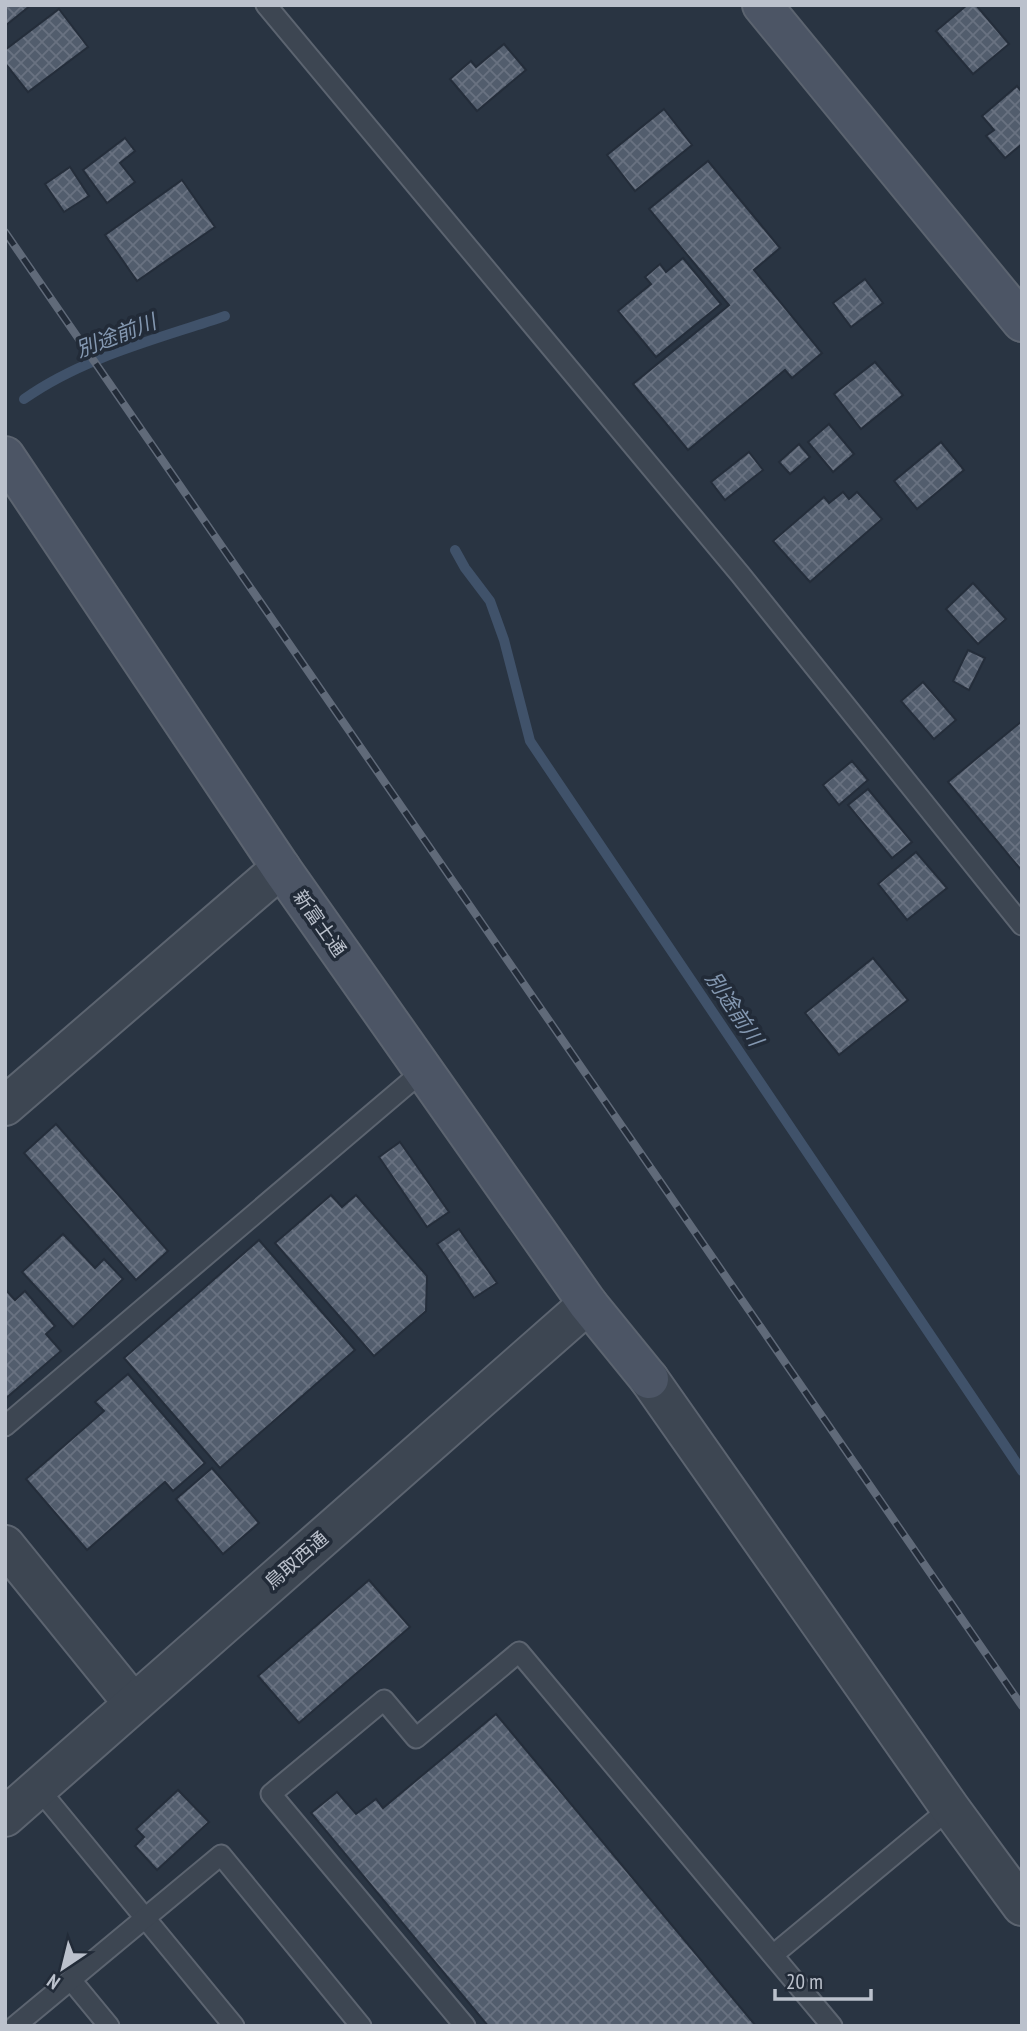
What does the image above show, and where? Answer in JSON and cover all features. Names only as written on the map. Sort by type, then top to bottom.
[{"type":"street","points":[[762,5],[1022,322]]},
{"type":"street","name":"新富士通","points":[[5,456],[281,868],[588,1304],[649,1379],[950,1808]]},
{"type":"street","points":[[5,1106],[281,868]]},
{"type":"street","name":"鳥取西通","points":[[5,1817],[588,1304]]},
{"type":"street","points":[[5,1545],[134,1703]]},
{"type":"street","points":[[950,1808],[1022,1906]]},
{"type":"lane","points":[[266,5],[740,574],[1022,925]]},
{"type":"lane","points":[[5,1426],[424,1070]]},
{"type":"lane","points":[[465,2026],[271,1794],[384,1700],[416,1738],[519,1652],[832,2026]]},
{"type":"lane","points":[[38,1787],[234,2026]]},
{"type":"lane","points":[[773,1955],[950,1808]]},
{"type":"lane","points":[[15,2026],[221,1855],[361,2026]]},
{"type":"lane","points":[[71,1980],[109,2026]]},
{"type":"building","points":[[5,5],[31,5],[5,26]]},
{"type":"building","points":[[967,5],[976,5],[1009,44],[973,74],[936,31]]},
{"type":"building","points":[[59,9],[88,47],[28,92],[5,63],[5,50]]},
{"type":"building","points":[[504,44],[526,70],[477,111],[450,79],[471,61],[476,67]]},
{"type":"building","points":[[1017,86],[1022,92],[1022,144],[1005,158],[986,136],[994,130],[982,116]]},
{"type":"building","points":[[664,109],[692,145],[635,191],[607,155]]},
{"type":"building","points":[[125,138],[135,151],[120,163],[135,182],[107,203],[83,170]]},
{"type":"building","points":[[708,161],[780,248],[754,270],[822,353],[792,378],[785,370],[688,450],[633,384],[729,305],[649,209]]},
{"type":"building","points":[[70,167],[89,196],[64,212],[45,184]]},
{"type":"building","points":[[182,180],[215,227],[137,281],[105,235]]},
{"type":"building","points":[[683,258],[721,304],[656,357],[618,311],[651,284],[645,277],[660,264],[666,272]]},
{"type":"building","points":[[865,279],[883,303],[851,327],[833,303]]},
{"type":"building","points":[[875,362],[903,395],[861,429],[834,394]]},
{"type":"building","points":[[829,424],[854,454],[833,472],[808,442]]},
{"type":"building","points":[[941,442],[964,470],[917,509],[894,481]]},
{"type":"building","points":[[799,444],[810,457],[790,474],[779,462]]},
{"type":"building","points":[[749,452],[763,470],[725,500],[711,482]]},
{"type":"building","points":[[843,492],[849,499],[857,492],[882,519],[810,582],[773,541],[824,497],[829,503]]},
{"type":"building","points":[[973,583],[1006,619],[978,644],[946,609]]},
{"type":"building","points":[[968,650],[985,658],[969,690],[953,681]]},
{"type":"building","points":[[923,682],[956,720],[934,739],[901,701]]},
{"type":"building","points":[[1022,721],[1022,871],[948,782]]},
{"type":"building","points":[[852,761],[868,780],[839,805],[823,785]]},
{"type":"building","points":[[868,789],[912,842],[892,858],[848,805]]},
{"type":"building","points":[[916,852],[947,888],[907,920],[878,884]]},
{"type":"building","points":[[873,958],[908,1000],[839,1055],[805,1013]]},
{"type":"building","points":[[56,1124],[168,1251],[136,1280],[24,1153]]},
{"type":"building","points":[[400,1142],[449,1212],[427,1227],[379,1157]]},
{"type":"building","points":[[331,1195],[342,1207],[356,1195],[427,1276],[426,1311],[374,1356],[275,1243]]},
{"type":"building","points":[[459,1229],[497,1283],[474,1298],[437,1244]]},
{"type":"building","points":[[63,1234],[95,1268],[104,1259],[123,1279],[73,1327],[22,1272]]},
{"type":"building","points":[[259,1240],[355,1350],[220,1468],[124,1358]]},
{"type":"building","points":[[5,1289],[15,1300],[25,1291],[55,1326],[46,1334],[61,1351],[5,1399]]},
{"type":"building","points":[[128,1374],[205,1463],[173,1491],[165,1482],[87,1550],[26,1479],[104,1411],[95,1402]]},
{"type":"building","points":[[212,1468],[259,1523],[223,1554],[176,1499]]},
{"type":"building","points":[[369,1580],[410,1627],[299,1723],[258,1676]]},
{"type":"building","points":[[496,1714],[756,2026],[488,2026],[311,1813],[337,1792],[356,1814],[376,1799],[383,1808]]},
{"type":"building","points":[[178,1790],[209,1822],[157,1870],[135,1846],[144,1837],[136,1829]]},
{"type":"waterway","name":"別途前川","points":[[24,399],[47,384],[96,360],[225,316]]},
{"type":"waterway","name":"別途前川","points":[[455,550],[490,601],[504,640],[530,741],[1022,1471]]},
{"type":"railway","points":[[5,232],[1022,1706]]}]
